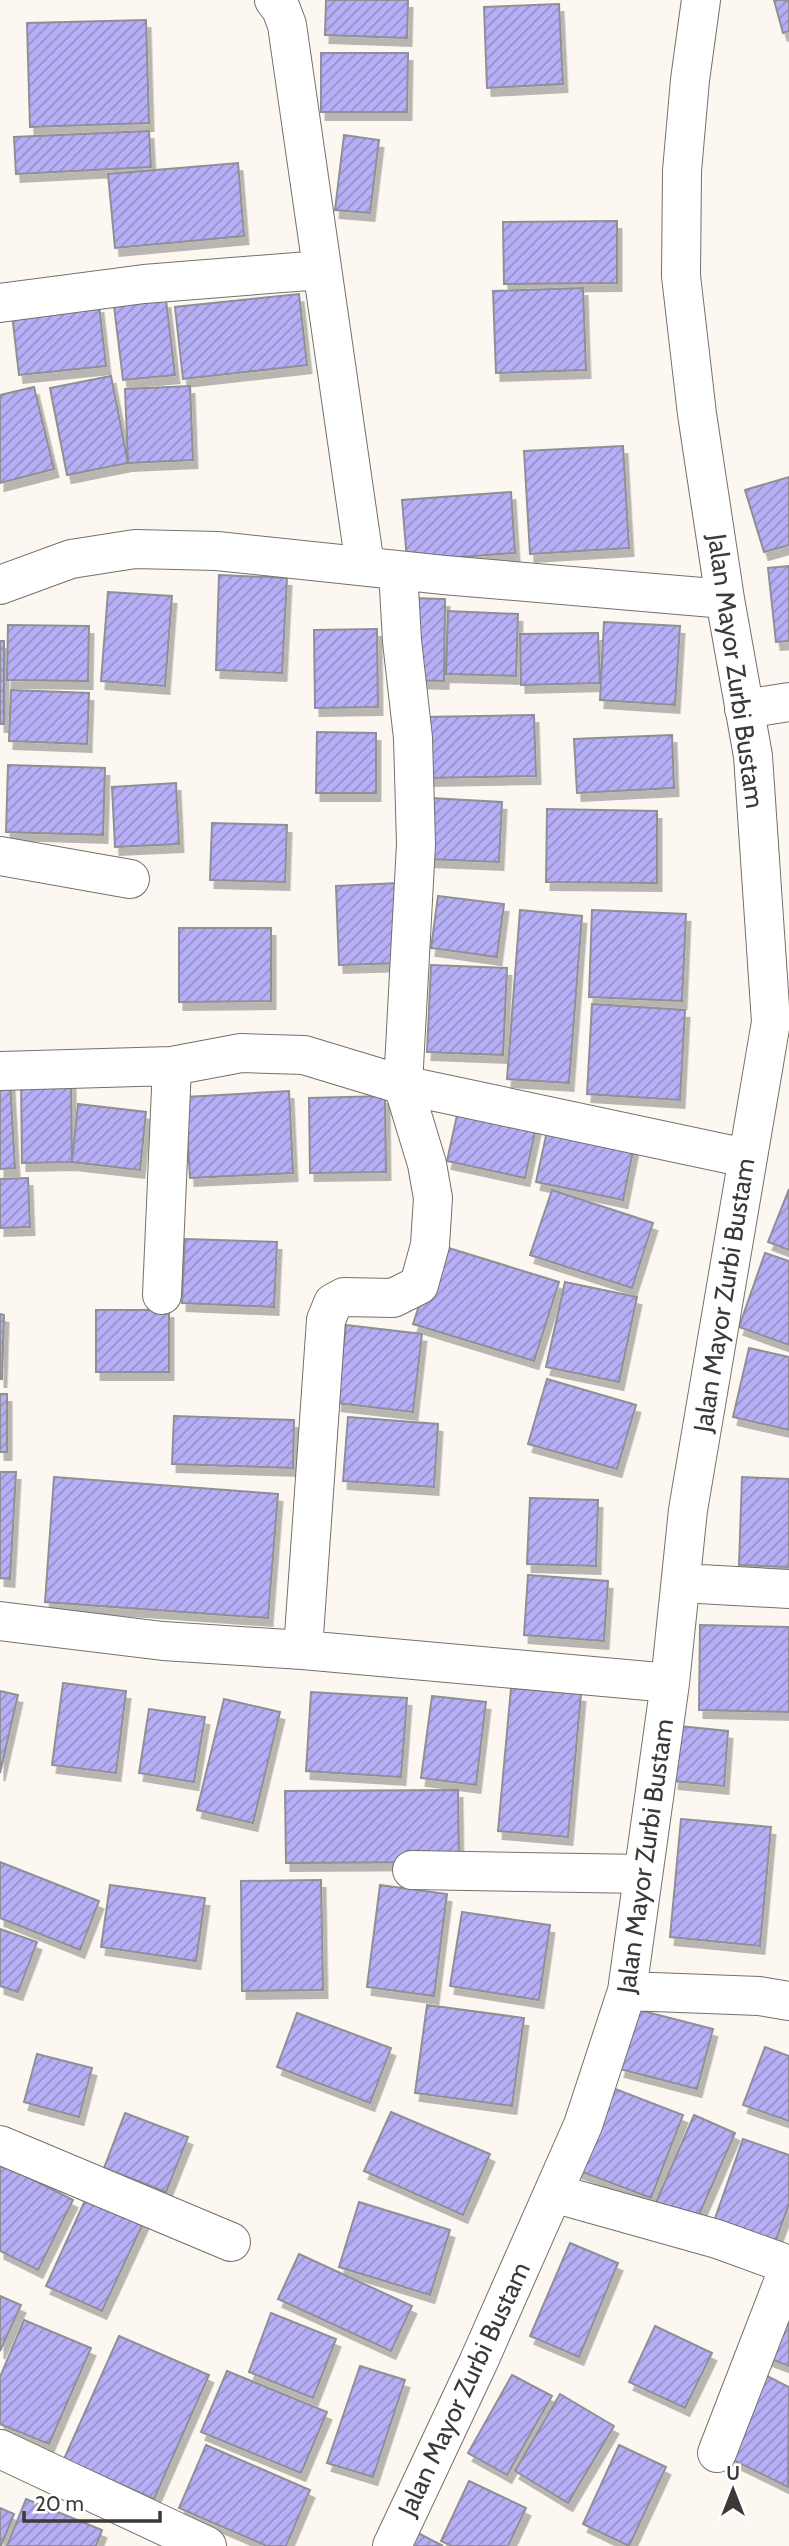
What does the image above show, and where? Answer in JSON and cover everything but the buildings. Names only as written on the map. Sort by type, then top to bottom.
[{"type":"street","points":[[274,0],[281,9],[286,25],[321,270],[382,568],[402,641],[413,738],[416,844],[403,1085],[424,1153],[433,1198],[430,1245],[419,1285],[393,1298],[344,1297],[333,1303],[326,1320],[303,1650]]},
{"type":"street","name":"Jalan Mayor Zurbi Bustam","points":[[392,2546],[478,2363],[583,2125],[627,1992],[670,1683],[688,1510],[747,1158],[780,1026],[753,756],[725,599],[697,414],[681,276],[682,170],[701,0]]},
{"type":"street","points":[[0,303],[144,284],[321,270]]},
{"type":"street","points":[[0,584],[71,559],[135,549],[217,551],[725,599]]},
{"type":"street","points":[[744,709],[789,702]]},
{"type":"street","points":[[0,856],[130,879]]},
{"type":"street","points":[[0,1071],[172,1066],[241,1053],[304,1055],[403,1085],[747,1158]]},
{"type":"street","points":[[162,1295],[172,1066]]},
{"type":"street","points":[[681,1583],[789,1589]]},
{"type":"street","points":[[0,1621],[163,1641],[303,1650],[670,1683]]},
{"type":"street","points":[[412,1870],[643,1874]]},
{"type":"street","points":[[627,1992],[779,1992]]},
{"type":"street","points":[[0,2145],[231,2242]]},
{"type":"street","points":[[553,2193],[717,2239],[789,2266],[717,2453]]},
{"type":"street","points":[[0,2449],[207,2546]]}]
